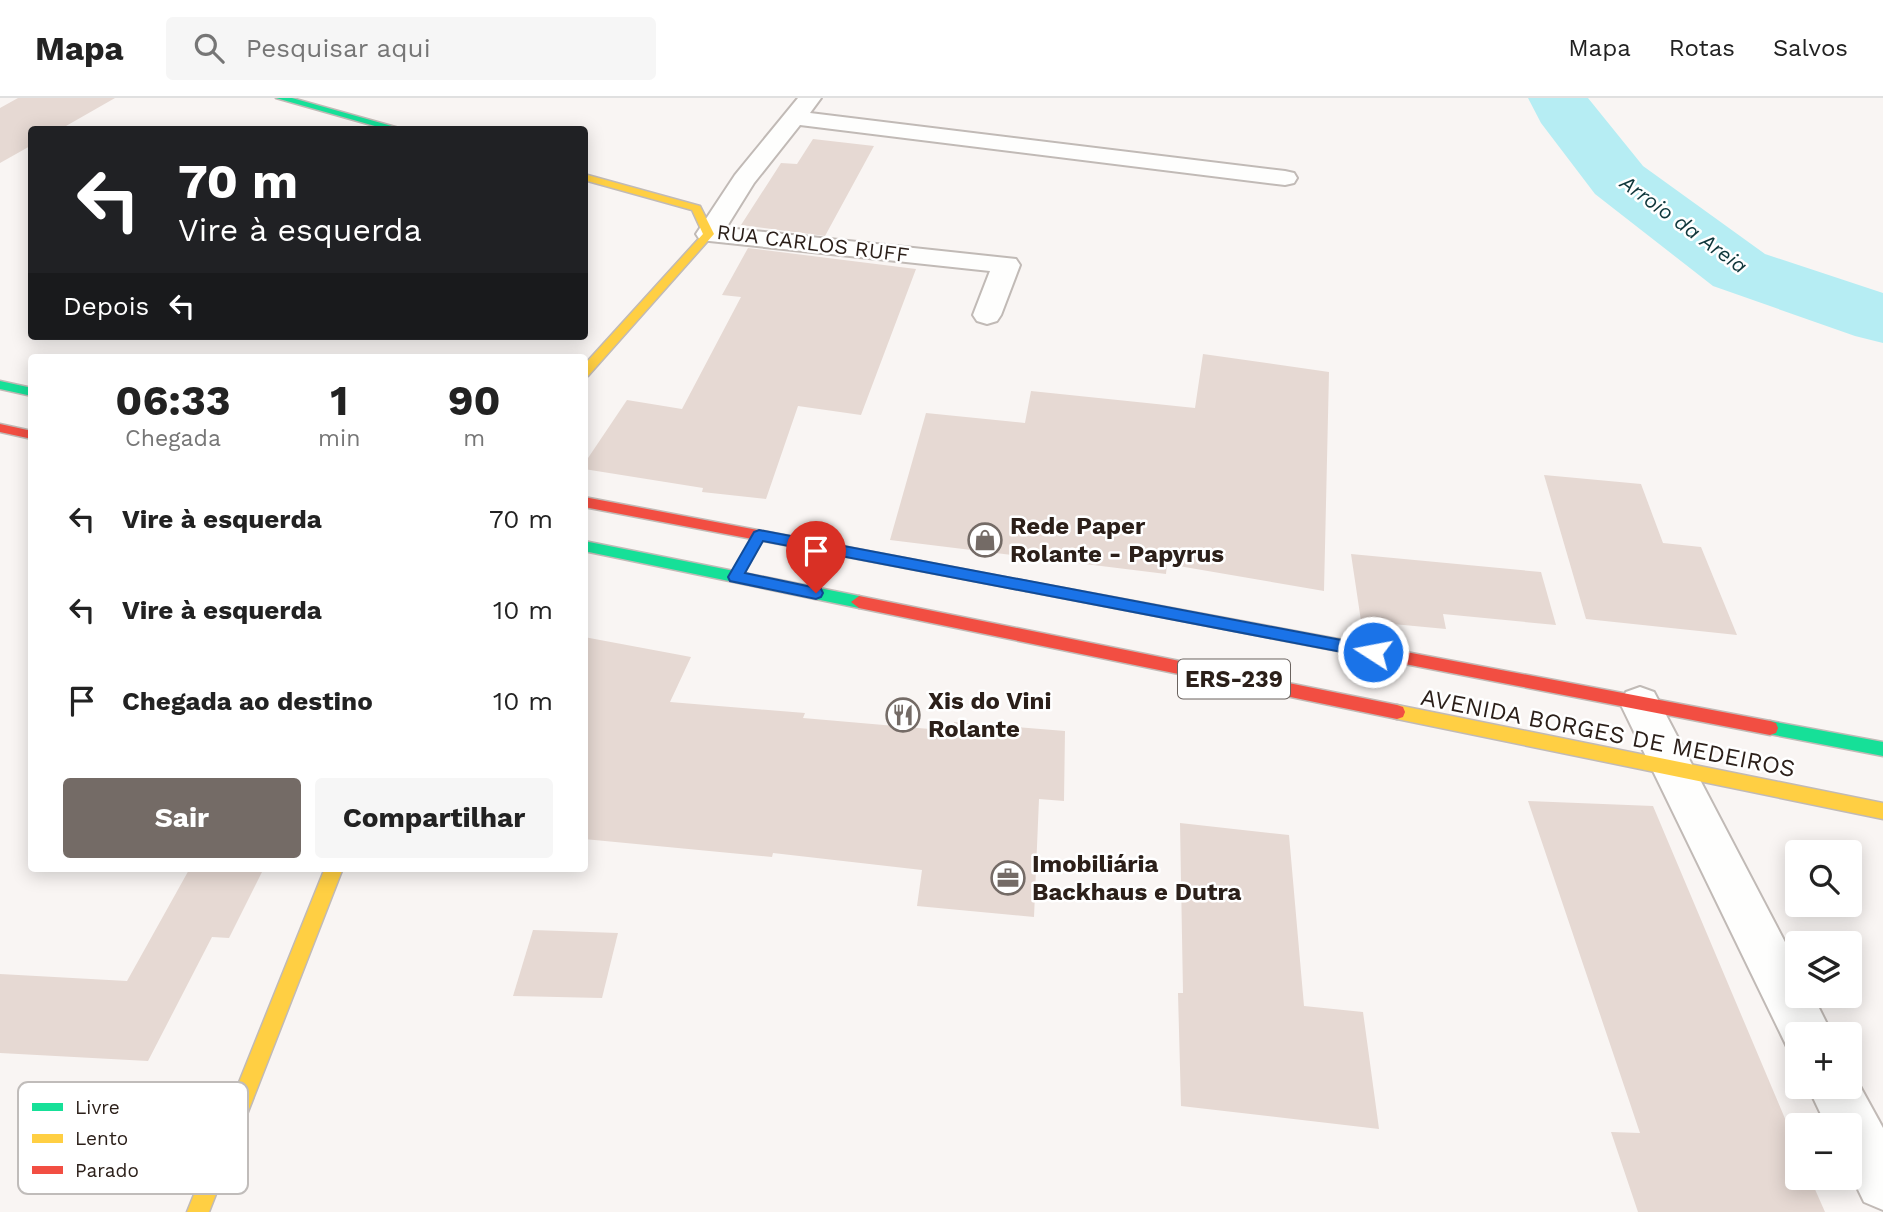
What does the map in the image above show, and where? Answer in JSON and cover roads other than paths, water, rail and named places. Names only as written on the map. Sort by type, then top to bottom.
[{"type":"main road","points":[[281,98],[387,126]]},
{"type":"main road","name":"RUA CARLOS RUFF","points":[[588,178],[696,208],[709,234]]},
{"type":"main road","points":[[588,369],[709,234]]},
{"type":"main road","points":[[0,385],[28,390]]},
{"type":"main road","points":[[0,428],[28,434]]},
{"type":"main road","name":"AVENIDA BORGES DE MEDEIROS","points":[[588,503],[756,540],[1883,750]]},
{"type":"main road","name":"AVENIDA BORGES DE MEDEIROS","points":[[588,547],[738,572],[1671,769],[1883,810]]},
{"type":"main road","points":[[248,1086],[332,872]]},
{"type":"main road","points":[[198,1212],[205,1194]]},
{"type":"street","points":[[709,234],[744,180],[810,98]]},
{"type":"street","points":[[795,118],[1285,178]]},
{"type":"street","name":"RUA CARLOS RUFF","points":[[709,234],[1006,265],[987,315]]},
{"type":"street","points":[[1640,703],[1801,1022]]},
{"type":"street","points":[[1840,1099],[1883,1183]]},
{"type":"waterway","name":"Arroio da Areia","points":[[1558,98],[1563,110],[1619,180],[1739,270],[1883,319]]},
{"type":"place","name":"Rede Paper Rolante - Papyrus","points":[[985,540]]},
{"type":"place","name":"Xis do Vini Rolante","points":[[903,715]]},
{"type":"place","name":"Imobiliária Backhaus e Dutra","points":[[1008,878]]}]
